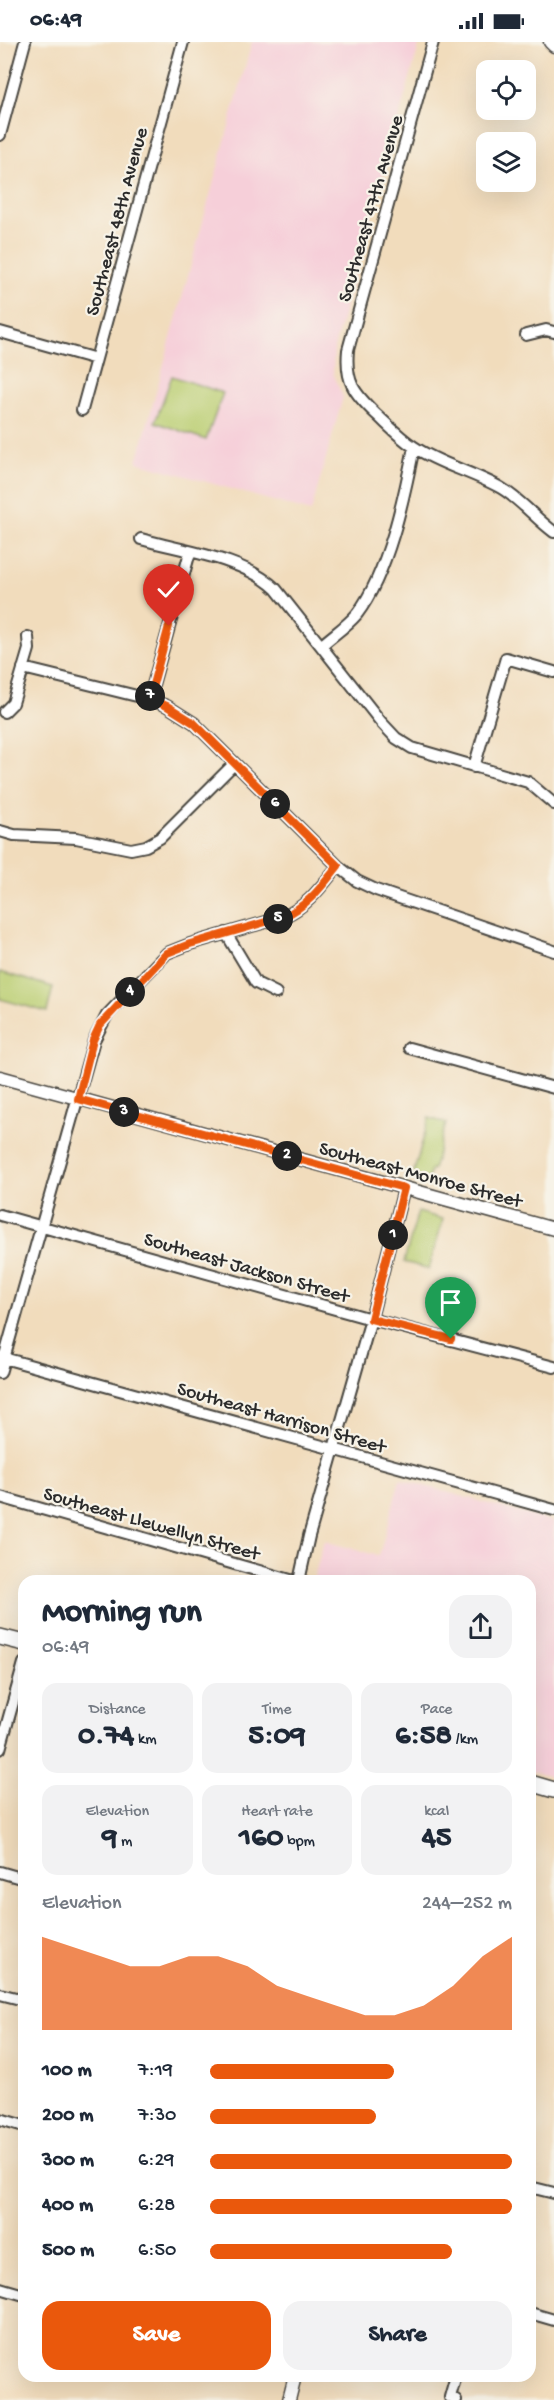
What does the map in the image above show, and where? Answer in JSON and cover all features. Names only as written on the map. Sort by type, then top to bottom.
[{"type":"main road","points":[[0,1637],[18,1642]]},
{"type":"main road","points":[[536,1785],[554,1790]]},
{"type":"street","points":[[0,135],[25,42]]},
{"type":"street","name":"Southeast 48th Avenue","points":[[82,410],[183,42]]},
{"type":"street","name":"Southeast 47th Avenue","points":[[414,447],[361,399],[350,384],[346,367],[348,350],[433,42]]},
{"type":"street","points":[[550,42],[554,46]]},
{"type":"street","points":[[526,335],[546,330],[554,332]]},
{"type":"street","points":[[0,332],[96,359]]},
{"type":"street","points":[[322,645],[355,615],[378,579],[408,477],[414,447],[503,489],[523,503],[554,532]]},
{"type":"street","points":[[141,539],[240,566],[261,576],[276,589],[396,738],[412,748],[528,782],[554,804]]},
{"type":"street","points":[[149,699],[190,552]]},
{"type":"street","points":[[4,711],[13,703],[24,668],[29,649],[27,637]]},
{"type":"street","points":[[474,767],[506,658],[554,672]]},
{"type":"street","points":[[24,668],[149,699],[167,706],[194,723],[338,866],[357,880],[376,890],[554,951]]},
{"type":"street","points":[[0,831],[14,835],[76,838],[131,849],[146,846],[160,838],[234,764]]},
{"type":"street","points":[[0,1373],[2,1357],[78,1099],[93,1040],[107,1015],[167,953],[297,911],[311,899],[338,866]]},
{"type":"street","points":[[226,933],[256,983],[276,993]]},
{"type":"street","points":[[409,1048],[554,1088]]},
{"type":"street","name":"Southeast Monroe Street","points":[[0,1077],[554,1229]]},
{"type":"street","points":[[300,1575],[309,1536],[371,1319],[404,1188]]},
{"type":"street","name":"Southeast Jackson Street","points":[[0,1215],[371,1319],[554,1367]]},
{"type":"street","name":"Southeast Harrison Street","points":[[2,1357],[554,1510]]},
{"type":"street","name":"Southeast Llewellyn Street","points":[[0,1497],[273,1575]]},
{"type":"street","points":[[0,1749],[18,1684]]},
{"type":"street","points":[[0,1872],[18,1876]]},
{"type":"street","points":[[0,1994],[18,1998]]},
{"type":"street","points":[[0,2119],[18,2124]]},
{"type":"street","points":[[536,2188],[554,2193]]},
{"type":"street","points":[[0,2289],[18,2294]]},
{"type":"street","points":[[536,2315],[554,2320]]},
{"type":"street","points":[[289,2400],[293,2382]]},
{"type":"street","points":[[454,2382],[450,2397],[456,2400]]},
{"type":"shaded area","points":[[252,42],[420,42],[334,348],[333,374],[343,397],[311,512],[137,462]]},
{"type":"shaded area","points":[[400,1479],[554,1522],[554,1778],[536,1773],[536,1575],[315,1575],[324,1541],[379,1556]]},
{"type":"green space","points":[[172,376],[223,393],[206,440],[155,422]]},
{"type":"green space","points":[[0,972],[53,987],[47,1012],[0,999]]},
{"type":"green space","points":[[429,1118],[446,1123],[433,1170],[431,1169],[428,1179],[413,1175]]},
{"type":"green space","points":[[418,1212],[443,1219],[429,1269],[404,1262]]},
{"type":"route","points":[[169,626],[149,699],[180,712],[194,723],[338,866],[311,899],[297,911],[167,953],[100,1025],[93,1040],[78,1099],[404,1188],[371,1319],[451,1339]]}]
